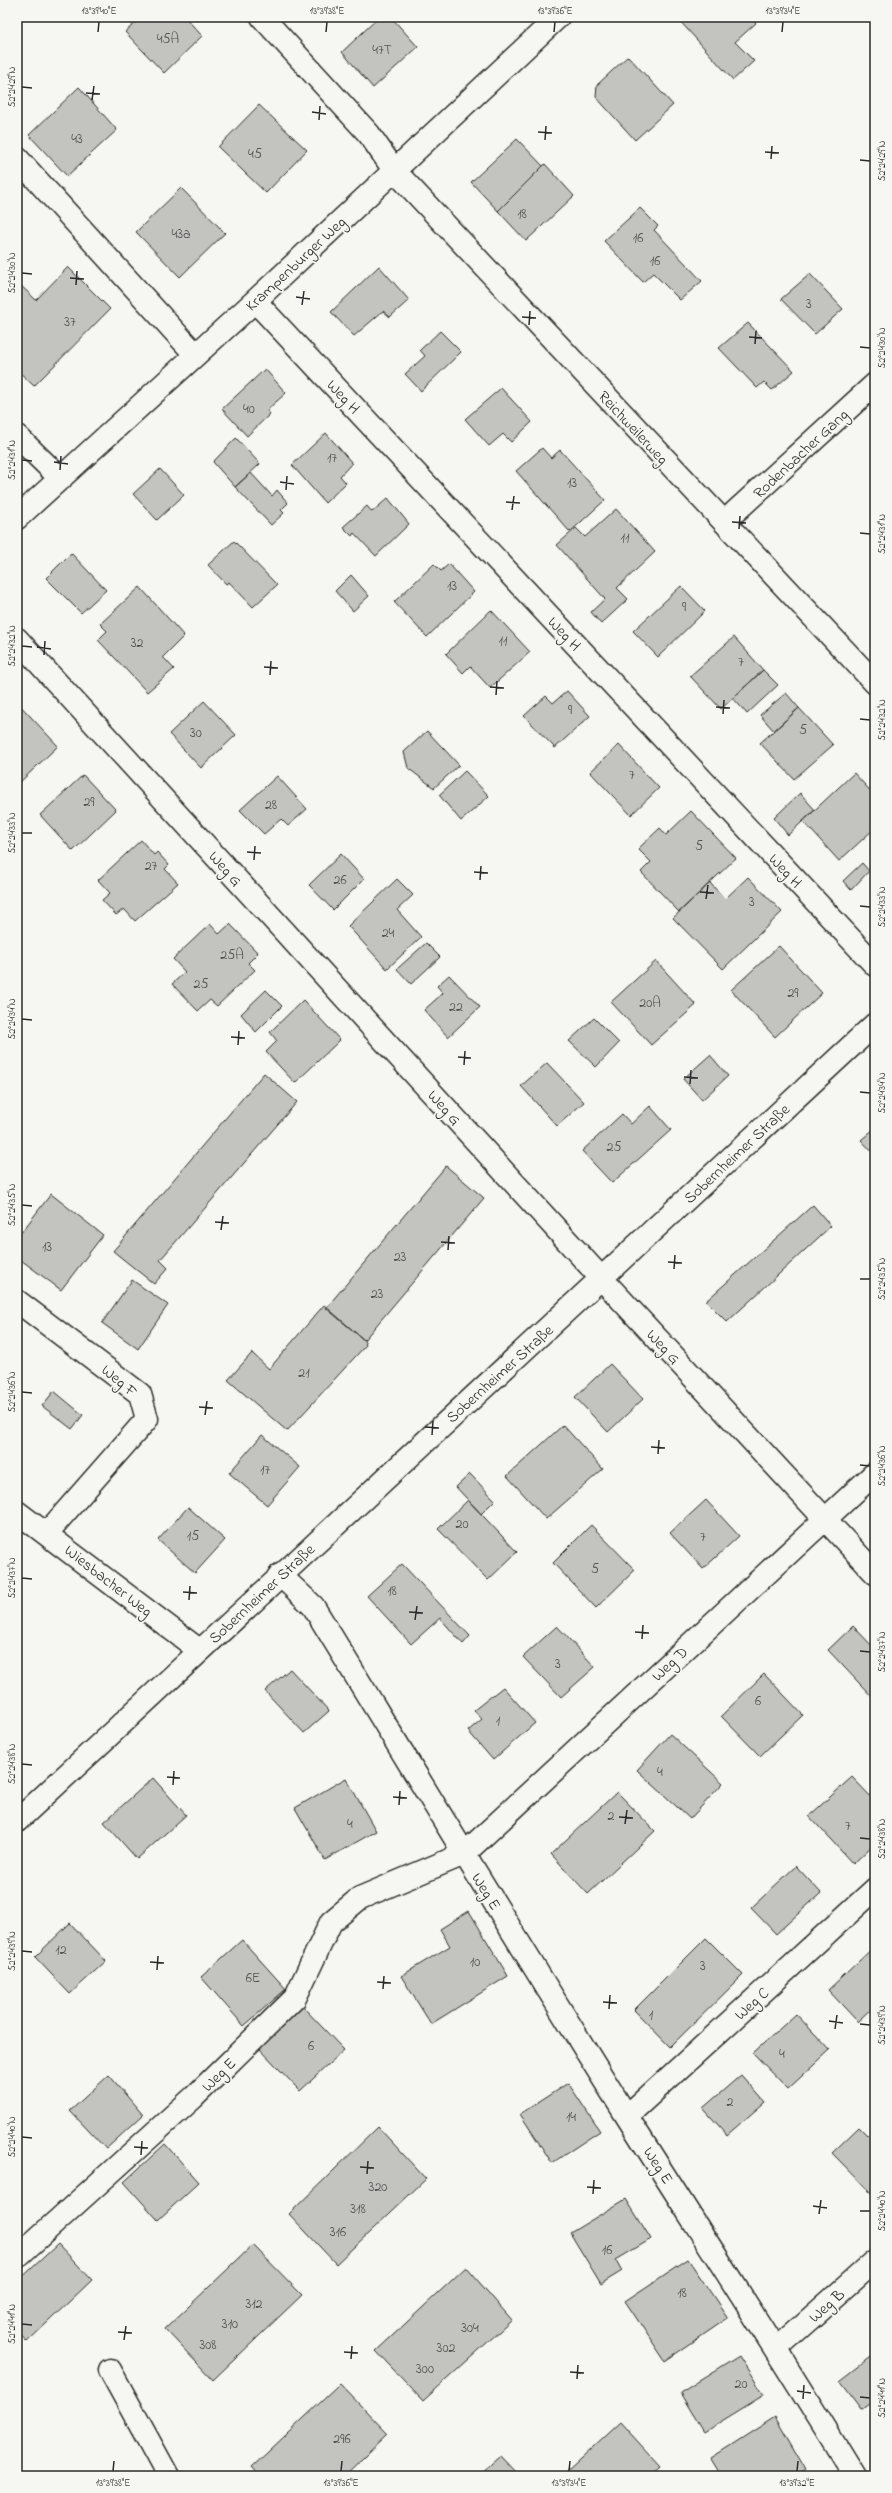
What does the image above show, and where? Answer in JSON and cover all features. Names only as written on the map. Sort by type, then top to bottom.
[{"type":"street","points":[[262,17],[369,134],[394,170]]},
{"type":"street","name":"Krampenburger Weg","points":[[17,518],[254,301],[558,17]]},
{"type":"street","points":[[17,158],[195,354]]},
{"type":"street","name":"Reichweilerweg","points":[[394,170],[875,684]]},
{"type":"street","name":"Weg H","points":[[254,301],[875,965]]},
{"type":"street","name":"Rodenbacher Gang","points":[[724,522],[875,384]]},
{"type":"street","points":[[17,436],[61,478]]},
{"type":"street","name":"Weg G","points":[[17,639],[602,1279],[875,1573]]},
{"type":"street","name":"Sobernheimer Straße","points":[[17,1821],[199,1650],[602,1279],[875,1024]]},
{"type":"street","name":"Weg F","points":[[17,1301],[140,1394],[147,1419],[47,1533]]},
{"type":"street","name":"Weg D","points":[[464,1854],[875,1473]]},
{"type":"street","name":"Wiesbacher Weg","points":[[17,1512],[47,1533],[199,1650]]},
{"type":"street","name":"Weg E","points":[[280,1575],[313,1606],[464,1854],[627,2116],[777,2348],[854,2476]]},
{"type":"street","name":"Weg E","points":[[17,2257],[194,2097],[295,1998],[331,1922],[360,1898],[464,1854]]},
{"type":"street","name":"Weg C","points":[[627,2116],[875,1889]]},
{"type":"street","name":"Weg B","points":[[777,2348],[875,2261]]},
{"type":"street","points":[[110,2370],[168,2476]]},
{"type":"building","points":[[142,17],[185,17],[202,36],[164,73],[125,32]]},
{"type":"building","points":[[379,17],[391,17],[418,47],[373,88],[342,52]]},
{"type":"building","points":[[680,17],[750,17],[756,23],[735,42],[754,61],[733,80],[678,19]]},
{"type":"building","points":[[628,56],[673,105],[635,140],[596,97],[597,85]]},
{"type":"building","points":[[79,87],[117,130],[67,176],[29,135]]},
{"type":"building","points":[[259,105],[307,150],[266,193],[218,147]]},
{"type":"building","points":[[517,139],[543,166],[498,211],[471,182]]},
{"type":"building","points":[[545,164],[574,196],[526,241],[498,211]]},
{"type":"building","points":[[181,188],[225,233],[180,277],[136,232]]},
{"type":"building","points":[[640,208],[658,226],[654,230],[702,281],[680,300],[653,273],[643,282],[604,241]]},
{"type":"building","points":[[379,266],[409,300],[390,317],[383,311],[354,336],[331,312]]},
{"type":"building","points":[[68,267],[110,309],[34,386],[17,370],[17,282],[36,300]]},
{"type":"building","points":[[810,274],[843,309],[815,334],[781,299]]},
{"type":"building","points":[[748,323],[794,371],[772,390],[764,382],[757,388],[719,348]]},
{"type":"building","points":[[440,331],[461,352],[421,391],[405,374],[425,356],[420,350]]},
{"type":"building","points":[[265,369],[286,393],[267,410],[270,414],[247,436],[222,409]]},
{"type":"building","points":[[501,388],[532,422],[511,442],[503,434],[489,446],[465,419]]},
{"type":"building","points":[[326,433],[352,463],[340,476],[346,483],[325,503],[292,465]]},
{"type":"building","points":[[236,438],[260,464],[235,487],[213,462]]},
{"type":"building","points":[[542,448],[551,458],[560,450],[605,500],[570,532],[516,471]]},
{"type":"building","points":[[160,469],[184,495],[157,520],[133,494]]},
{"type":"building","points":[[251,473],[272,496],[277,490],[288,503],[281,510],[284,513],[271,525],[235,487]]},
{"type":"building","points":[[388,498],[409,524],[376,556],[354,533],[352,536],[343,527],[367,506],[372,512]]},
{"type":"building","points":[[616,509],[655,552],[617,588],[628,599],[601,624],[591,612],[605,599],[557,545],[576,528],[585,537]]},
{"type":"building","points":[[234,541],[277,585],[253,607],[229,582],[226,584],[208,565]]},
{"type":"building","points":[[71,553],[106,590],[81,613],[46,578]]},
{"type":"building","points":[[434,564],[441,571],[449,564],[474,592],[427,637],[394,602]]},
{"type":"building","points":[[351,575],[369,596],[353,611],[335,591]]},
{"type":"building","points":[[681,586],[705,611],[658,657],[633,631]]},
{"type":"building","points":[[140,587],[184,636],[163,657],[174,669],[147,692],[98,640],[107,631],[100,624]]},
{"type":"building","points":[[491,610],[530,652],[490,688],[470,666],[463,673],[446,654]]},
{"type":"building","points":[[734,637],[763,670],[721,709],[690,676]]},
{"type":"building","points":[[763,670],[778,685],[747,714],[733,698]]},
{"type":"building","points":[[567,691],[590,716],[555,748],[524,716],[546,696],[553,703]]},
{"type":"building","points":[[786,693],[799,708],[774,731],[760,715]]},
{"type":"building","points":[[204,701],[236,735],[201,768],[169,734]]},
{"type":"building","points":[[17,702],[58,746],[17,785]]},
{"type":"building","points":[[799,708],[833,745],[794,779],[760,743]]},
{"type":"building","points":[[427,731],[459,765],[434,788],[408,768],[404,752]]},
{"type":"building","points":[[619,745],[659,788],[631,815],[590,772]]},
{"type":"building","points":[[465,771],[489,796],[461,821],[439,795]]},
{"type":"building","points":[[854,773],[875,796],[875,828],[839,861],[803,821]]},
{"type":"building","points":[[83,775],[116,810],[73,851],[40,815]]},
{"type":"building","points":[[277,776],[307,809],[288,826],[281,819],[264,834],[240,810]]},
{"type":"building","points":[[800,793],[815,810],[788,835],[774,818]]},
{"type":"building","points":[[691,811],[736,858],[679,912],[641,872],[651,862],[638,849],[660,828],[666,835]]},
{"type":"building","points":[[141,840],[154,855],[157,852],[169,865],[165,869],[178,883],[135,921],[124,909],[116,915],[102,900],[110,893],[98,880]]},
{"type":"building","points":[[341,854],[364,879],[333,910],[309,885]]},
{"type":"building","points":[[862,863],[869,871],[851,890],[843,881]]},
{"type":"building","points":[[748,877],[782,912],[723,969],[673,918],[710,883],[725,899]]},
{"type":"building","points":[[397,879],[413,895],[397,910],[421,937],[387,969],[348,926]]},
{"type":"building","points":[[210,924],[219,934],[230,924],[258,953],[248,963],[255,970],[217,1006],[210,1000],[198,1011],[172,984],[185,972],[173,959]]},
{"type":"building","points":[[426,943],[440,957],[411,984],[397,969]]},
{"type":"building","points":[[779,946],[822,993],[775,1037],[731,990]]},
{"type":"building","points":[[656,961],[696,1005],[651,1045],[611,1002]]},
{"type":"building","points":[[449,975],[480,1007],[448,1037],[424,1010],[443,993],[437,986]]},
{"type":"building","points":[[266,990],[282,1006],[256,1032],[241,1014]]},
{"type":"building","points":[[303,1000],[340,1040],[295,1083],[266,1052],[277,1041],[270,1032]]},
{"type":"building","points":[[594,1018],[619,1043],[596,1067],[569,1041]]},
{"type":"building","points":[[710,1055],[728,1076],[702,1100],[683,1079]]},
{"type":"building","points":[[547,1063],[584,1102],[557,1126],[521,1086]]},
{"type":"building","points":[[264,1073],[297,1102],[160,1260],[168,1268],[154,1284],[113,1251]]},
{"type":"building","points":[[650,1106],[671,1130],[612,1183],[582,1151],[622,1114],[631,1124]]},
{"type":"building","points":[[875,1128],[875,1155],[861,1140]]},
{"type":"building","points":[[446,1166],[484,1198],[364,1340],[326,1308]]},
{"type":"building","points":[[51,1194],[103,1235],[61,1290],[17,1257],[17,1238]]},
{"type":"building","points":[[813,1205],[831,1226],[727,1322],[706,1301]]},
{"type":"building","points":[[132,1280],[168,1305],[138,1349],[102,1323]]},
{"type":"building","points":[[324,1305],[364,1340],[366,1345],[287,1431],[228,1380],[252,1353],[269,1369]]},
{"type":"building","points":[[610,1364],[643,1399],[608,1432],[575,1397]]},
{"type":"building","points":[[54,1391],[83,1415],[72,1429],[42,1406]]},
{"type":"building","points":[[563,1425],[603,1469],[546,1519],[507,1476]]},
{"type":"building","points":[[262,1435],[300,1467],[267,1505],[229,1473]]},
{"type":"building","points":[[470,1474],[495,1500],[481,1514],[456,1487]]},
{"type":"building","points":[[468,1500],[517,1552],[488,1580],[438,1529]]},
{"type":"building","points":[[706,1500],[739,1536],[703,1569],[670,1533]]},
{"type":"building","points":[[188,1507],[225,1540],[195,1573],[158,1540]]},
{"type":"building","points":[[591,1525],[635,1570],[596,1608],[553,1563]]},
{"type":"building","points":[[402,1564],[470,1636],[463,1644],[440,1618],[411,1644],[367,1596]]},
{"type":"building","points":[[557,1626],[595,1667],[561,1697],[523,1657]]},
{"type":"building","points":[[853,1626],[875,1649],[875,1700],[828,1650]]},
{"type":"building","points":[[290,1669],[329,1711],[304,1733],[265,1691]]},
{"type":"building","points":[[764,1674],[803,1715],[760,1756],[721,1716]]},
{"type":"building","points":[[503,1687],[535,1723],[493,1760],[468,1731],[482,1719],[474,1710]]},
{"type":"building","points":[[670,1734],[723,1783],[690,1819],[637,1770]]},
{"type":"building","points":[[852,1777],[875,1801],[875,1843],[853,1864],[809,1816]]},
{"type":"building","points":[[153,1778],[186,1815],[137,1859],[104,1822]]},
{"type":"building","points":[[346,1778],[376,1831],[325,1860],[295,1808]]},
{"type":"building","points":[[617,1792],[655,1831],[588,1894],[551,1854]]},
{"type":"building","points":[[796,1866],[821,1893],[776,1934],[751,1908]]},
{"type":"building","points":[[469,1911],[508,1976],[431,2024],[401,1976],[450,1946],[440,1929]]},
{"type":"building","points":[[70,1923],[106,1961],[70,1994],[35,1957]]},
{"type":"building","points":[[706,1938],[743,1975],[670,2047],[634,2010]]},
{"type":"building","points":[[242,1940],[286,1989],[244,2026],[201,1977]]},
{"type":"building","points":[[875,1946],[875,2006],[858,2022],[828,1990]]},
{"type":"building","points":[[302,2006],[344,2050],[300,2091],[258,2047]]},
{"type":"building","points":[[796,2014],[830,2050],[788,2089],[753,2053]]},
{"type":"building","points":[[109,2075],[143,2115],[106,2149],[70,2111]]},
{"type":"building","points":[[741,2075],[765,2102],[727,2135],[703,2108]]},
{"type":"building","points":[[568,2083],[600,2131],[552,2163],[520,2114]]},
{"type":"building","points":[[378,2127],[426,2179],[336,2264],[289,2214]]},
{"type":"building","points":[[859,2127],[875,2143],[875,2197],[832,2153]]},
{"type":"building","points":[[165,2144],[199,2182],[158,2220],[124,2182]]},
{"type":"building","points":[[626,2199],[651,2239],[616,2260],[622,2271],[601,2284],[570,2233]]},
{"type":"building","points":[[58,2244],[92,2280],[27,2342],[17,2331],[17,2282]]},
{"type":"building","points":[[253,2245],[302,2295],[213,2380],[165,2329]]},
{"type":"building","points":[[688,2259],[728,2318],[665,2361],[625,2301]]},
{"type":"building","points":[[466,2267],[512,2320],[423,2401],[376,2351]]},
{"type":"building","points":[[875,2354],[875,2400],[862,2410],[840,2381]]},
{"type":"building","points":[[739,2356],[764,2395],[704,2432],[680,2393]]},
{"type":"building","points":[[340,2384],[388,2434],[344,2476],[260,2476],[252,2467]]},
{"type":"building","points":[[775,2417],[806,2470],[796,2476],[722,2476],[711,2458]]},
{"type":"building","points":[[620,2422],[660,2466],[649,2476],[571,2476],[567,2471]]},
{"type":"building","points":[[501,2456],[520,2476],[479,2476]]}]
